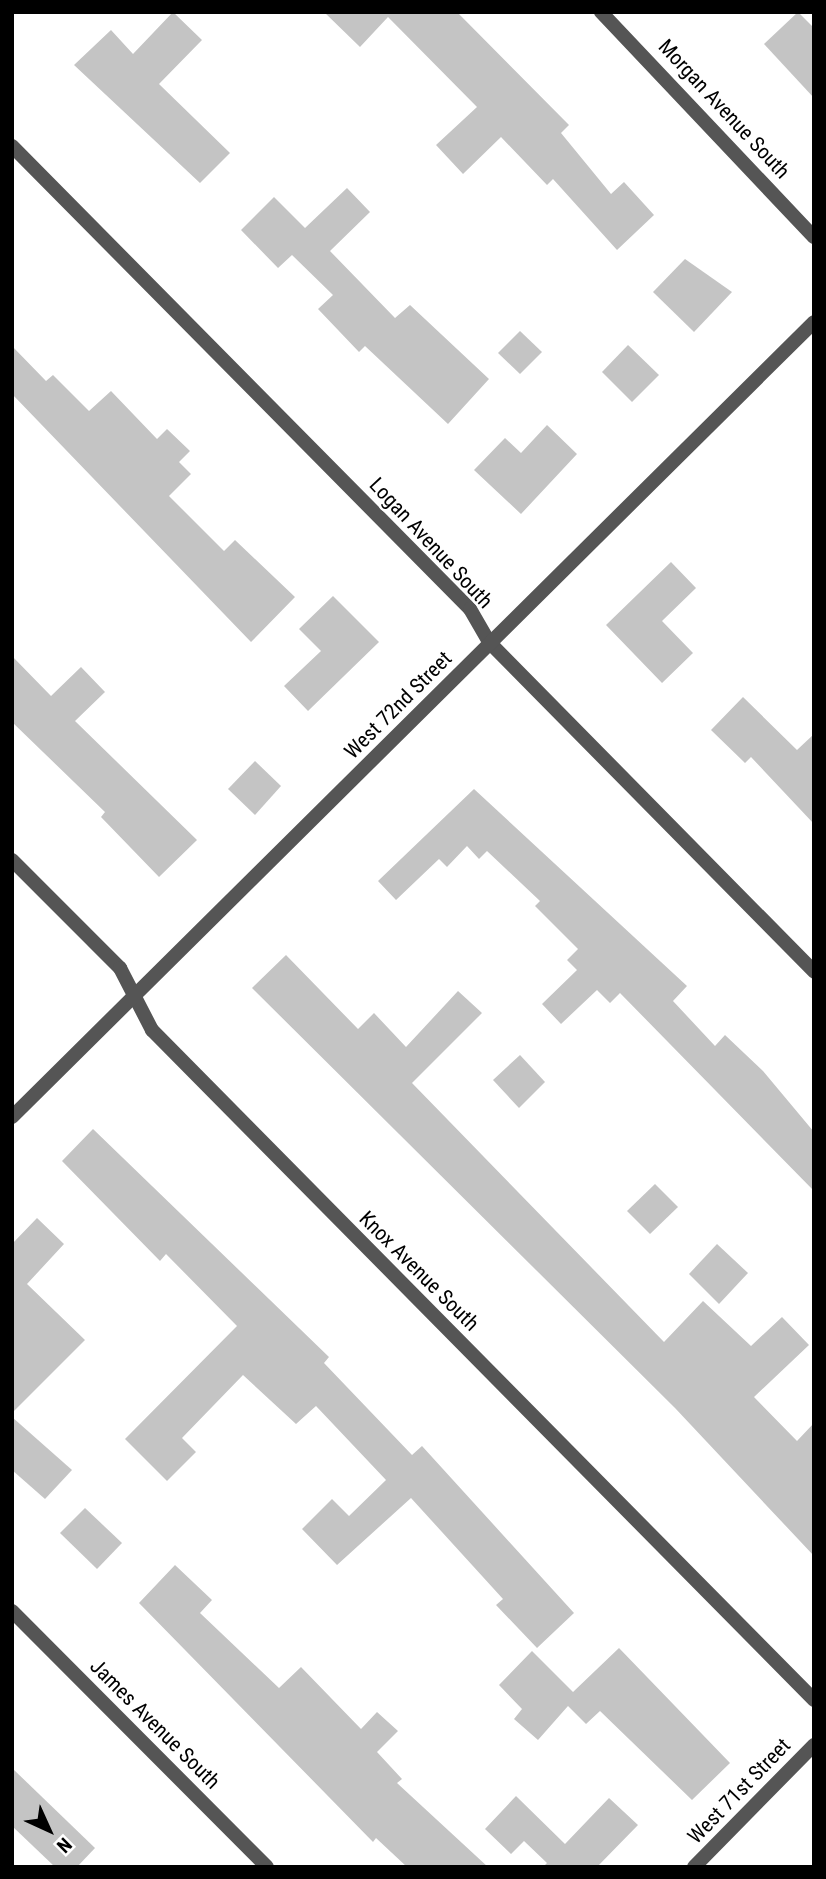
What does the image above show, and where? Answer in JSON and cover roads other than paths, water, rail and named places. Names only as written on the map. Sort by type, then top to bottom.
[{"type":"street","name":"Morgan Avenue South","points":[[601,12],[814,237]]},
{"type":"street","name":"Logan Avenue South","points":[[12,146],[470,609],[491,643],[814,972]]},
{"type":"street","name":"West 72nd Street","points":[[12,1117],[814,322]]},
{"type":"street","name":"Knox Avenue South","points":[[12,860],[120,968],[132,998],[152,1030],[814,1700]]},
{"type":"street","name":"James Avenue South","points":[[12,1611],[267,1867]]},
{"type":"street","name":"West 71st Street","points":[[694,1867],[814,1745]]}]
